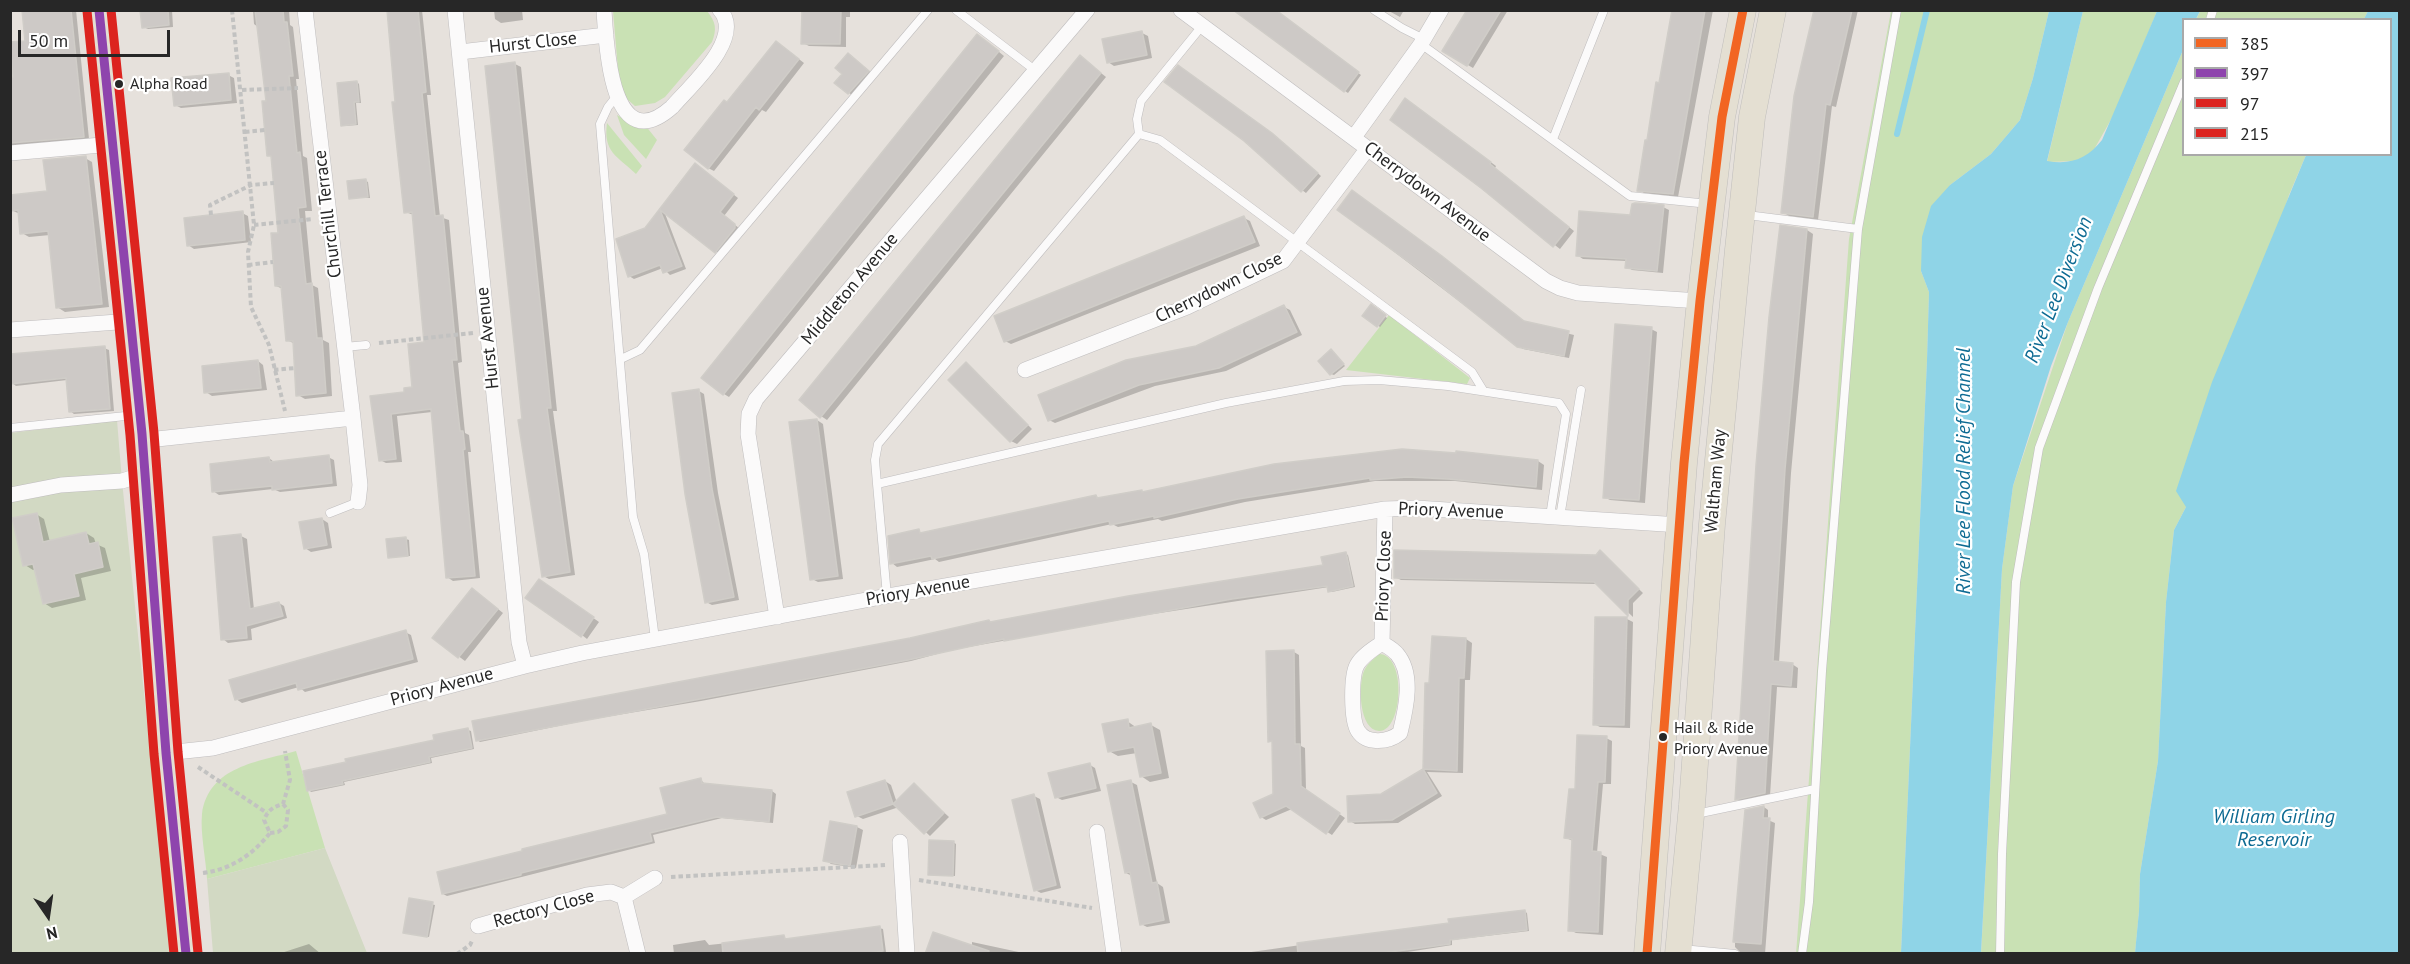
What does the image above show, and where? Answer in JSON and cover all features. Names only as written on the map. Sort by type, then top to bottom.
[{"type":"main road","points":[[99,10],[141,424],[166,753],[186,954]]},
{"type":"main road","name":"Waltham Way","points":[[1647,954],[1660,806],[1684,463],[1700,301],[1722,117],[1743,10]]},
{"type":"main road","name":"Waltham Way","points":[[1678,951],[1692,810],[1717,464],[1738,250],[1752,117],[1773,10]]},
{"type":"main road","points":[[1706,248],[1738,250]]},
{"type":"main road","points":[[1694,370],[1727,372]]},
{"type":"main road","points":[[1684,463],[1717,464]]},
{"type":"main road","points":[[1676,591],[1706,593]]},
{"type":"main road","points":[[1660,806],[1692,810]]},
{"type":"street","name":"Churchill Terrace","points":[[305,10],[353,418],[360,485],[358,502]]},
{"type":"street","name":"Hurst Avenue","points":[[455,10],[519,642],[525,666]]},
{"type":"street","points":[[604,10],[612,83],[616,97],[632,117],[644,120],[664,114],[721,49],[728,24],[720,10]]},
{"type":"street","name":"Middleton Avenue","points":[[777,617],[748,434],[748,414],[756,399],[1088,10]]},
{"type":"street","name":"Cherrydown Avenue","points":[[1180,10],[1354,137],[1453,213],[1560,288],[1578,293],[1700,301]]},
{"type":"street","points":[[1354,137],[1423,41],[1441,10]]},
{"type":"street","name":"Hurst Close","points":[[459,52],[606,35]]},
{"type":"street","points":[[10,153],[113,144]]},
{"type":"street","name":"Cherrydown Close","points":[[1025,370],[1198,302],[1283,261],[1368,148]]},
{"type":"street","points":[[10,330],[131,321]]},
{"type":"street","points":[[141,424],[158,440],[353,418]]},
{"type":"street","points":[[10,495],[61,484],[122,481],[144,474]]},
{"type":"street","name":"Priory Avenue","points":[[166,753],[213,748],[525,666],[655,639],[1385,509],[1416,508],[1680,525]]},
{"type":"street","name":"Priory Close","points":[[1382,643],[1385,509]]},
{"type":"street","name":"Priory Close","points":[[1382,643],[1396,652],[1402,661],[1407,683],[1400,733],[1394,738],[1376,741],[1367,739],[1358,731],[1354,720],[1353,677],[1362,658],[1382,643]]},
{"type":"street","points":[[1097,832],[1114,954]]},
{"type":"street","points":[[900,842],[907,954]]},
{"type":"street","points":[[638,954],[624,897],[655,878]]},
{"type":"street","name":"Rectory Close","points":[[478,926],[587,895],[611,892],[624,897]]},
{"type":"lane","points":[[621,359],[640,350],[928,10]]},
{"type":"lane","points":[[956,10],[1036,71]]},
{"type":"lane","points":[[1374,10],[1423,41],[1630,196],[1711,204]]},
{"type":"lane","points":[[1553,139],[1604,10]]},
{"type":"lane","points":[[1802,954],[1809,902],[1829,581],[1858,229],[1898,10]]},
{"type":"lane","points":[[887,596],[875,460],[878,444],[1130,147],[1138,134],[1137,119],[1141,101],[1202,26]]},
{"type":"lane","points":[[2000,954],[2002,854],[2016,582],[2039,448],[2098,288],[2182,87]]},
{"type":"lane","points":[[616,97],[600,124],[633,517],[645,554],[655,639]]},
{"type":"lane","points":[[1138,134],[1160,140],[1299,242],[1472,372],[1483,390]]},
{"type":"lane","points":[[1743,214],[1858,229]]},
{"type":"lane","points":[[344,347],[366,345]]},
{"type":"lane","points":[[877,484],[1226,403],[1344,381],[1379,380],[1483,390],[1559,403],[1566,414],[1555,517]]},
{"type":"lane","points":[[1555,517],[1581,390]]},
{"type":"lane","points":[[10,428],[141,424]]},
{"type":"lane","name":"Churchill Terrace","points":[[330,513],[358,502]]},
{"type":"lane","points":[[1692,810],[1815,789]]},
{"type":"lane","points":[[1678,951],[1735,954]]},
{"type":"path","points":[[232,10],[242,90],[254,225],[248,252],[251,307],[269,345],[289,426]]},
{"type":"path","points":[[242,90],[314,87]]},
{"type":"path","points":[[245,132],[265,130]]},
{"type":"path","points":[[211,215],[210,205],[251,184],[273,183]]},
{"type":"path","points":[[254,225],[328,217]]},
{"type":"path","points":[[248,265],[273,262]]},
{"type":"path","points":[[366,345],[470,334]]},
{"type":"path","points":[[274,370],[295,368]]},
{"type":"path","points":[[270,833],[264,820],[267,813],[283,804],[290,780],[285,751]]},
{"type":"path","points":[[217,780],[267,813]]},
{"type":"path","points":[[203,873],[236,863],[255,851],[270,833],[278,832],[286,826],[288,810],[283,804]]},
{"type":"path","points":[[655,878],[902,870],[1108,910]]},
{"type":"green space","points":[[613,11],[707,11],[714,22],[715,33],[712,42],[665,97],[655,103],[635,106],[620,93]]},
{"type":"green space","points":[[1891,11],[2049,11],[2020,120],[1991,154],[1950,185],[1921,271],[1929,292],[1901,953],[1796,954],[1849,239]]},
{"type":"green space","points":[[2083,11],[2157,11],[2117,109],[2092,153],[2079,161],[2047,162]]},
{"type":"green space","points":[[2200,11],[2368,11],[2364,18],[2197,18]]},
{"type":"green space","points":[[2182,52],[2182,156],[2306,156],[2289,195],[2186,507],[2174,530],[2166,602],[2158,761],[2140,874],[2135,953],[1981,954],[2002,569],[2013,486],[2068,322]]},
{"type":"green space","points":[[617,115],[634,124],[645,125],[657,140],[646,159],[624,135]]},
{"type":"green space","points":[[607,123],[642,166],[636,174],[617,158],[609,147],[606,133]]},
{"type":"green space","points":[[1389,315],[1470,378],[1467,384],[1346,370]]},
{"type":"green space","points":[[117,420],[171,953],[11,953],[10,433]]},
{"type":"green space","points":[[1379,654],[1388,657],[1394,666],[1398,679],[1398,693],[1393,719],[1387,728],[1379,731],[1372,729],[1367,723],[1362,706],[1361,686],[1364,671]]},
{"type":"green space","points":[[296,751],[325,848],[207,879],[202,814],[206,798],[214,785],[225,776],[251,763]]},
{"type":"green space","points":[[325,848],[367,953],[213,953],[207,879]]},
{"type":"water","points":[[2049,11],[2083,11],[2047,161],[2064,162],[2078,159],[2090,152],[2102,140],[2157,11],[2200,11],[2196,18],[2182,18],[2182,52],[2068,322],[2051,366],[2013,486],[2002,569],[1981,953],[1901,953],[1929,292],[1921,271],[1922,237],[1931,206],[1950,185],[1991,154],[2020,120]]},
{"type":"water","name":"William Girling Reservoir","points":[[2368,11],[2400,11],[2399,953],[2135,953],[2140,874],[2158,761],[2166,602],[2174,530],[2186,507],[2176,491],[2212,382],[2306,156],[2392,156],[2392,18],[2364,18]]},
{"type":"building","points":[[22,10],[71,10],[84,137],[10,143],[10,78],[13,77],[10,42],[25,41]]},
{"type":"building","points":[[140,10],[168,10],[169,25],[142,28]]},
{"type":"building","points":[[255,10],[283,10],[284,22],[287,22],[293,76],[289,76],[297,153],[300,152],[306,207],[298,208],[306,284],[312,283],[317,338],[322,338],[326,393],[296,396],[293,341],[286,341],[281,286],[275,286],[271,233],[278,233],[271,156],[267,156],[262,101],[266,101]]},
{"type":"building","points":[[387,10],[418,10],[426,92],[422,93],[435,216],[443,215],[457,360],[452,360],[460,431],[463,431],[465,449],[463,450],[475,576],[446,578],[431,409],[391,414],[396,459],[379,461],[370,396],[404,392],[404,388],[412,387],[408,344],[424,342],[412,212],[404,213],[392,102],[395,102]]},
{"type":"building","points":[[802,10],[841,10],[840,44],[801,44]]},
{"type":"building","points":[[1233,10],[1276,10],[1359,72],[1344,92]]},
{"type":"building","points":[[1467,10],[1501,10],[1467,66],[1442,51]]},
{"type":"building","points":[[1672,10],[1705,10],[1673,194],[1637,191],[1656,82],[1659,83]]},
{"type":"building","points":[[1814,10],[1852,10],[1830,105],[1826,104],[1813,217],[1781,213],[1794,96]]},
{"type":"building","points":[[1142,31],[1147,55],[1107,63],[1102,39]]},
{"type":"building","points":[[977,34],[999,51],[723,395],[701,378]]},
{"type":"building","points":[[776,41],[799,59],[759,110],[756,107],[708,169],[684,150],[724,100],[727,102]]},
{"type":"building","points":[[848,53],[869,71],[848,94],[834,83],[842,74],[835,68]]},
{"type":"building","points":[[1080,55],[1101,73],[820,418],[799,400]]},
{"type":"building","points":[[515,62],[551,408],[547,408],[570,572],[542,577],[518,420],[522,419],[485,66]]},
{"type":"building","points":[[1178,65],[1272,133],[1318,173],[1301,192],[1244,141],[1164,82]]},
{"type":"building","points":[[229,73],[231,100],[174,106],[171,78]]},
{"type":"building","points":[[357,81],[359,102],[354,102],[356,124],[341,126],[337,83]]},
{"type":"building","points":[[1405,98],[1491,162],[1490,164],[1569,227],[1553,247],[1481,188],[1390,120]]},
{"type":"building","points":[[86,156],[102,304],[56,308],[48,231],[20,234],[18,210],[10,211],[10,195],[47,191],[43,160]]},
{"type":"building","points":[[695,163],[734,194],[720,212],[735,224],[735,228],[715,253],[660,210],[682,266],[663,273],[660,265],[628,277],[616,239],[645,228]]},
{"type":"building","points":[[366,179],[368,197],[349,199],[347,181]]},
{"type":"building","points":[[1352,190],[1442,256],[1524,321],[1569,331],[1564,356],[1517,347],[1428,276],[1337,210]]},
{"type":"building","points":[[1632,204],[1664,205],[1657,271],[1625,268],[1626,259],[1576,256],[1579,211],[1630,215]]},
{"type":"building","points":[[243,211],[245,240],[187,246],[184,218]]},
{"type":"building","points":[[1244,216],[1255,242],[1004,342],[994,316]]},
{"type":"building","points":[[1780,225],[1807,229],[1785,469],[1773,661],[1793,663],[1791,686],[1771,684],[1765,793],[1735,800],[1756,465]]},
{"type":"building","points":[[1371,304],[1386,315],[1377,327],[1362,316]]},
{"type":"building","points":[[1284,305],[1297,332],[1219,368],[1139,385],[1048,421],[1038,395],[1126,360],[1196,346]]},
{"type":"building","points":[[1615,324],[1652,327],[1639,500],[1603,498]]},
{"type":"building","points":[[105,346],[110,409],[69,412],[66,378],[10,384],[10,354]]},
{"type":"building","points":[[1331,349],[1344,364],[1330,375],[1318,361]]},
{"type":"building","points":[[258,360],[261,388],[204,393],[202,366]]},
{"type":"building","points":[[966,362],[1028,425],[1010,442],[948,380]]},
{"type":"building","points":[[699,389],[712,489],[734,597],[705,603],[685,494],[672,393]]},
{"type":"building","points":[[817,419],[838,576],[810,580],[789,422]]},
{"type":"building","points":[[1402,449],[1456,453],[1456,451],[1538,460],[1536,487],[1448,479],[1407,477],[1370,480],[1370,478],[1238,499],[1154,518],[1154,516],[1110,525],[1109,521],[932,559],[931,556],[890,564],[888,536],[919,529],[920,533],[1096,495],[1097,498],[1142,490],[1142,492],[1274,464]]},
{"type":"building","points":[[329,455],[332,483],[272,490],[272,486],[212,492],[210,464],[269,457],[270,462]]},
{"type":"building","points":[[37,513],[43,542],[86,532],[89,544],[98,542],[103,567],[74,574],[79,596],[43,604],[33,564],[23,566],[12,518]]},
{"type":"building","points":[[322,518],[327,545],[304,549],[299,522]]},
{"type":"building","points":[[241,534],[250,609],[279,602],[283,616],[246,626],[247,638],[221,640],[213,537]]},
{"type":"building","points":[[406,537],[408,556],[388,558],[386,539]]},
{"type":"building","points":[[1394,550],[1596,555],[1600,550],[1639,589],[1628,600],[1628,616],[1594,582],[1394,578]]},
{"type":"building","points":[[1346,552],[1353,586],[1328,592],[1327,586],[1232,599],[1004,641],[1004,639],[908,660],[476,741],[472,721],[910,638],[989,620],[990,622],[1128,596],[1323,565],[1321,557]]},
{"type":"building","points":[[539,579],[594,617],[581,637],[525,598]]},
{"type":"building","points":[[472,588],[498,609],[458,658],[432,638]]},
{"type":"building","points":[[1595,617],[1627,617],[1624,725],[1593,725]]},
{"type":"building","points":[[406,630],[413,659],[298,690],[296,683],[235,700],[229,680]]},
{"type":"building","points":[[1432,636],[1466,638],[1464,678],[1459,678],[1457,771],[1423,769],[1425,683],[1429,683]]},
{"type":"building","points":[[1294,650],[1295,744],[1300,744],[1301,786],[1340,813],[1326,834],[1286,806],[1260,818],[1253,803],[1273,794],[1272,741],[1268,742],[1266,651]]},
{"type":"building","points":[[1128,719],[1129,728],[1151,723],[1161,773],[1140,777],[1134,747],[1108,752],[1102,724]]},
{"type":"building","points":[[468,728],[472,748],[429,757],[430,762],[307,791],[303,771],[346,762],[345,759],[434,740],[433,735]]},
{"type":"building","points":[[1577,735],[1607,736],[1605,782],[1598,782],[1592,851],[1601,852],[1598,932],[1568,931],[1572,839],[1564,838],[1569,789],[1575,789]]},
{"type":"building","points":[[1090,763],[1096,788],[1055,798],[1048,773]]},
{"type":"building","points":[[1423,769],[1437,793],[1392,820],[1348,822],[1347,796],[1381,794]]},
{"type":"building","points":[[701,778],[702,783],[772,790],[769,822],[717,817],[650,833],[652,841],[442,894],[437,872],[667,814],[660,788]]},
{"type":"building","points":[[885,780],[893,804],[855,817],[847,792]]},
{"type":"building","points":[[1131,780],[1152,883],[1157,882],[1164,920],[1140,925],[1130,872],[1125,873],[1107,785]]},
{"type":"building","points":[[914,783],[944,813],[924,834],[893,804]]},
{"type":"building","points":[[1034,794],[1056,885],[1034,891],[1012,800]]},
{"type":"building","points":[[1764,806],[1763,818],[1770,818],[1761,944],[1733,942],[1745,810]]},
{"type":"building","points":[[830,821],[857,826],[850,866],[823,861]]},
{"type":"building","points":[[929,840],[954,841],[953,876],[928,875]]},
{"type":"building","points":[[409,898],[433,902],[427,937],[403,933]]},
{"type":"building","points":[[1525,910],[1527,930],[1450,940],[1450,944],[1375,954],[1298,954],[1297,943],[1449,923],[1448,919]]},
{"type":"building","points":[[880,926],[883,951],[862,954],[723,954],[722,943],[784,935],[785,939]]},
{"type":"building","points":[[933,932],[989,951],[988,954],[925,954]]},
{"type":"waterway","points":[[1897,134],[1927,10]]},
{"type":"transit line","name":"397","points":[[99,10],[142,434],[166,753],[186,954]]},
{"type":"transit line","name":"215","points":[[111,10],[154,433],[178,752],[198,953]]},
{"type":"transit line","name":"385","points":[[1647,954],[1684,463],[1700,301],[1722,117],[1743,10]]},
{"type":"transit line","name":"97","points":[[87,11],[130,435],[154,754],[174,954]]},
{"type":"place","name":"Alpha Road","points":[[119,84]]},
{"type":"place","name":"Hail & Ride Priory Avenue","points":[[1663,737]]},
{"type":"water label","name":"River Lee Diversion","points":[[2059,290]]},
{"type":"water label","name":"River Lee Flood Relief Channel","points":[[1964,471]]}]
